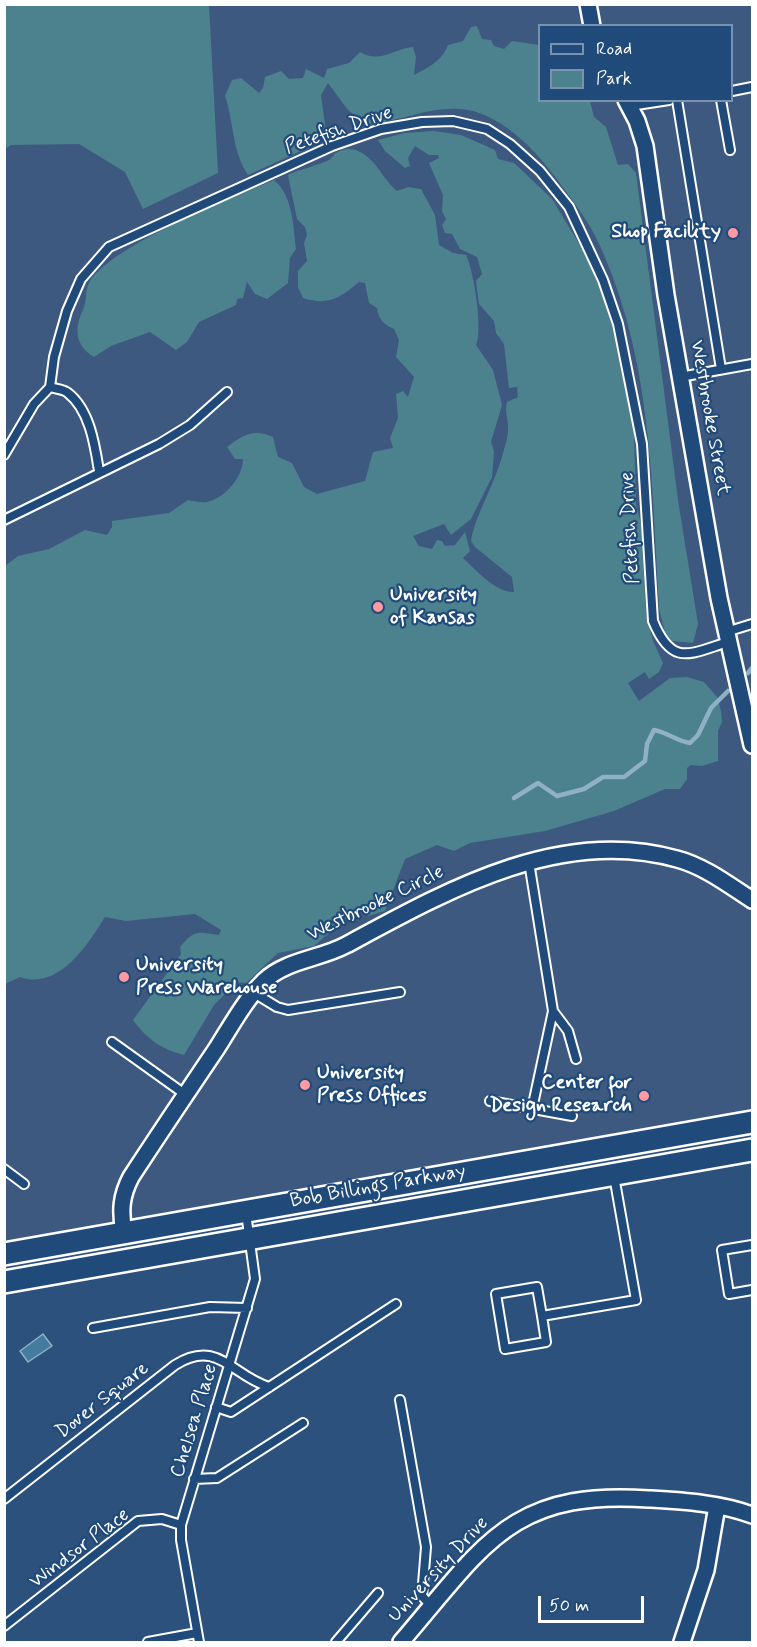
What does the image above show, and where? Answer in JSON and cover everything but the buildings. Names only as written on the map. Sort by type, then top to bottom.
[{"type":"main road","name":"Bob Billings Parkway","points":[[4,1254],[753,1122]]},
{"type":"main road","name":"Bob Billings Parkway","points":[[4,1282],[753,1150]]},
{"type":"street","points":[[588,4],[592,24]]},
{"type":"street","name":"Westbrooke Street","points":[[628,103],[645,146],[680,377],[727,637],[753,745]]},
{"type":"street","name":"Westbrooke Circle","points":[[124,1232],[121,1205],[124,1190],[254,993],[276,971],[342,947],[476,879],[529,862],[567,854],[641,851],[679,859],[718,878],[753,900]]},
{"type":"street","name":"University Drive","points":[[401,1642],[486,1544],[511,1524],[549,1507],[570,1501],[610,1496],[717,1506],[753,1515]]},
{"type":"street","points":[[682,1642],[706,1570],[717,1506]]},
{"type":"lane","points":[[733,91],[753,87]]},
{"type":"lane","points":[[677,102],[721,369]]},
{"type":"lane","points":[[721,102],[730,150]]},
{"type":"lane","name":"Petefish Drive","points":[[50,387],[54,357],[67,311],[81,279],[109,247],[332,146],[381,129],[422,122],[453,121],[487,129],[510,144],[540,171],[569,207],[603,280],[618,324],[642,444],[653,621],[661,641],[670,650],[682,653],[727,637],[753,624]]},
{"type":"lane","points":[[680,377],[753,364]]},
{"type":"lane","points":[[4,455],[34,404],[50,387],[68,392],[78,404],[93,434],[99,471]]},
{"type":"lane","points":[[4,520],[99,471],[159,444],[190,425],[227,392]]},
{"type":"lane","points":[[529,862],[553,1011],[532,1109]]},
{"type":"lane","points":[[254,993],[277,1007],[288,1010],[400,992]]},
{"type":"lane","points":[[553,1011],[568,1031],[576,1059]]},
{"type":"lane","points":[[112,1042],[186,1095]]},
{"type":"lane","points":[[490,1101],[572,1116]]},
{"type":"lane","points":[[4,1169],[24,1184]]},
{"type":"lane","points":[[542,1316],[636,1300],[614,1175]]},
{"type":"lane","name":"Chelsea Place","points":[[199,1642],[181,1540],[181,1525],[255,1279],[246,1210]]},
{"type":"lane","points":[[753,1245],[722,1250],[729,1294],[753,1290]]},
{"type":"lane","points":[[537,1287],[542,1316],[546,1342],[505,1349],[496,1294],[537,1287]]},
{"type":"lane","points":[[216,1407],[231,1412],[396,1304]]},
{"type":"lane","points":[[93,1328],[210,1307],[247,1308]]},
{"type":"lane","name":"Dover Square","points":[[4,1499],[181,1362],[210,1354],[230,1363]]},
{"type":"lane","points":[[230,1363],[248,1379],[269,1387]]},
{"type":"lane","points":[[400,1401],[426,1547],[422,1596],[432,1607]]},
{"type":"lane","points":[[194,1479],[217,1478],[303,1424]]},
{"type":"lane","name":"Windsor Place","points":[[4,1626],[138,1521],[162,1519],[181,1525]]},
{"type":"lane","points":[[336,1642],[378,1593]]},
{"type":"lane","points":[[148,1642],[197,1633]]},
{"type":"shaded area","name":"University of Kansas","points":[[5,5],[752,5],[752,1113],[5,1245]]},
{"type":"shaded area","points":[[43,1334],[52,1346],[28,1362],[20,1351]]},
{"type":"green space","points":[[5,4],[209,5],[218,173],[143,209],[125,172],[79,144],[11,145],[5,149]]},
{"type":"green space","points":[[477,26],[482,39],[491,40],[494,46],[504,49],[512,41],[538,45],[538,102],[590,102],[594,117],[606,127],[618,165],[628,164],[636,173],[678,500],[698,624],[693,643],[672,641],[665,633],[659,608],[647,428],[632,340],[620,297],[589,224],[556,178],[528,146],[506,127],[468,110],[442,110],[365,124],[348,110],[328,83],[321,95],[327,139],[248,175],[239,157],[225,96],[232,80],[241,78],[259,93],[263,88],[265,77],[281,71],[289,79],[303,78],[306,69],[324,78],[327,69],[349,63],[360,52],[374,57],[413,47],[416,57],[414,75],[439,59],[448,45],[463,41],[471,27]]},
{"type":"green space","points":[[433,131],[461,135],[495,150],[498,159],[514,163],[552,199],[586,255],[612,326],[634,433],[636,504],[641,524],[646,614],[653,641],[663,663],[659,672],[649,679],[645,672],[628,683],[639,701],[670,678],[687,677],[704,682],[717,697],[721,711],[718,761],[702,766],[691,765],[687,768],[687,779],[680,789],[665,789],[614,811],[545,831],[470,843],[454,851],[437,845],[405,859],[385,911],[368,916],[358,908],[314,946],[278,953],[246,983],[237,982],[214,1005],[184,1055],[168,1050],[155,1042],[133,1020],[181,954],[180,947],[185,941],[197,933],[219,935],[221,930],[195,914],[126,921],[105,917],[81,952],[60,971],[34,980],[20,977],[5,984],[5,566],[18,556],[49,549],[85,530],[107,535],[112,527],[112,521],[169,513],[188,500],[205,502],[214,500],[232,486],[242,466],[243,459],[235,459],[227,447],[249,434],[260,433],[273,437],[278,457],[292,463],[304,487],[317,494],[365,481],[373,452],[393,448],[390,438],[398,418],[396,394],[403,391],[408,397],[414,377],[396,357],[399,340],[394,329],[382,321],[377,308],[369,303],[365,283],[359,282],[340,296],[327,301],[303,298],[298,287],[298,271],[307,261],[304,243],[307,235],[305,227],[297,219],[288,175],[325,162],[341,150],[351,149],[369,158],[397,191],[408,187],[421,189],[435,215],[439,245],[453,253],[466,255],[477,300],[479,327],[476,345],[493,370],[502,405],[491,442],[494,451],[492,477],[471,519],[451,535],[444,524],[413,536],[419,546],[432,549],[437,540],[442,541],[445,546],[455,545],[465,532],[470,551],[463,558],[493,585],[514,592],[512,577],[475,547],[471,541],[500,464],[508,433],[507,402],[518,397],[517,387],[509,388],[504,344],[496,333],[494,321],[479,304],[476,281],[482,274],[477,257],[460,249],[452,234],[445,233],[442,225],[446,219],[442,211],[443,195],[429,163],[439,158],[438,155],[429,155],[415,146],[408,158],[410,166],[405,168],[385,151],[378,140],[405,133]]},
{"type":"green space","points":[[274,180],[285,194],[293,221],[296,249],[290,258],[288,283],[267,299],[255,294],[247,282],[243,298],[237,299],[236,305],[199,322],[187,342],[176,350],[150,332],[111,346],[94,357],[83,348],[78,336],[78,323],[89,283],[101,269],[120,254],[174,224]]},
{"type":"waterway","points":[[748,673],[752,668]]},
{"type":"waterway","points":[[514,798],[538,783],[557,796],[584,789],[603,777],[624,777],[645,761],[647,744],[654,730],[690,743],[698,735],[711,708],[728,691]]},
{"type":"place","name":"Shop Facility","points":[[733,233]]},
{"type":"place","name":"University of Kansas","points":[[378,607]]},
{"type":"place","name":"University Press Warehouse","points":[[124,977]]},
{"type":"place","name":"University Press Offices","points":[[305,1085]]},
{"type":"place","name":"Center for Design Research","points":[[644,1096]]}]
